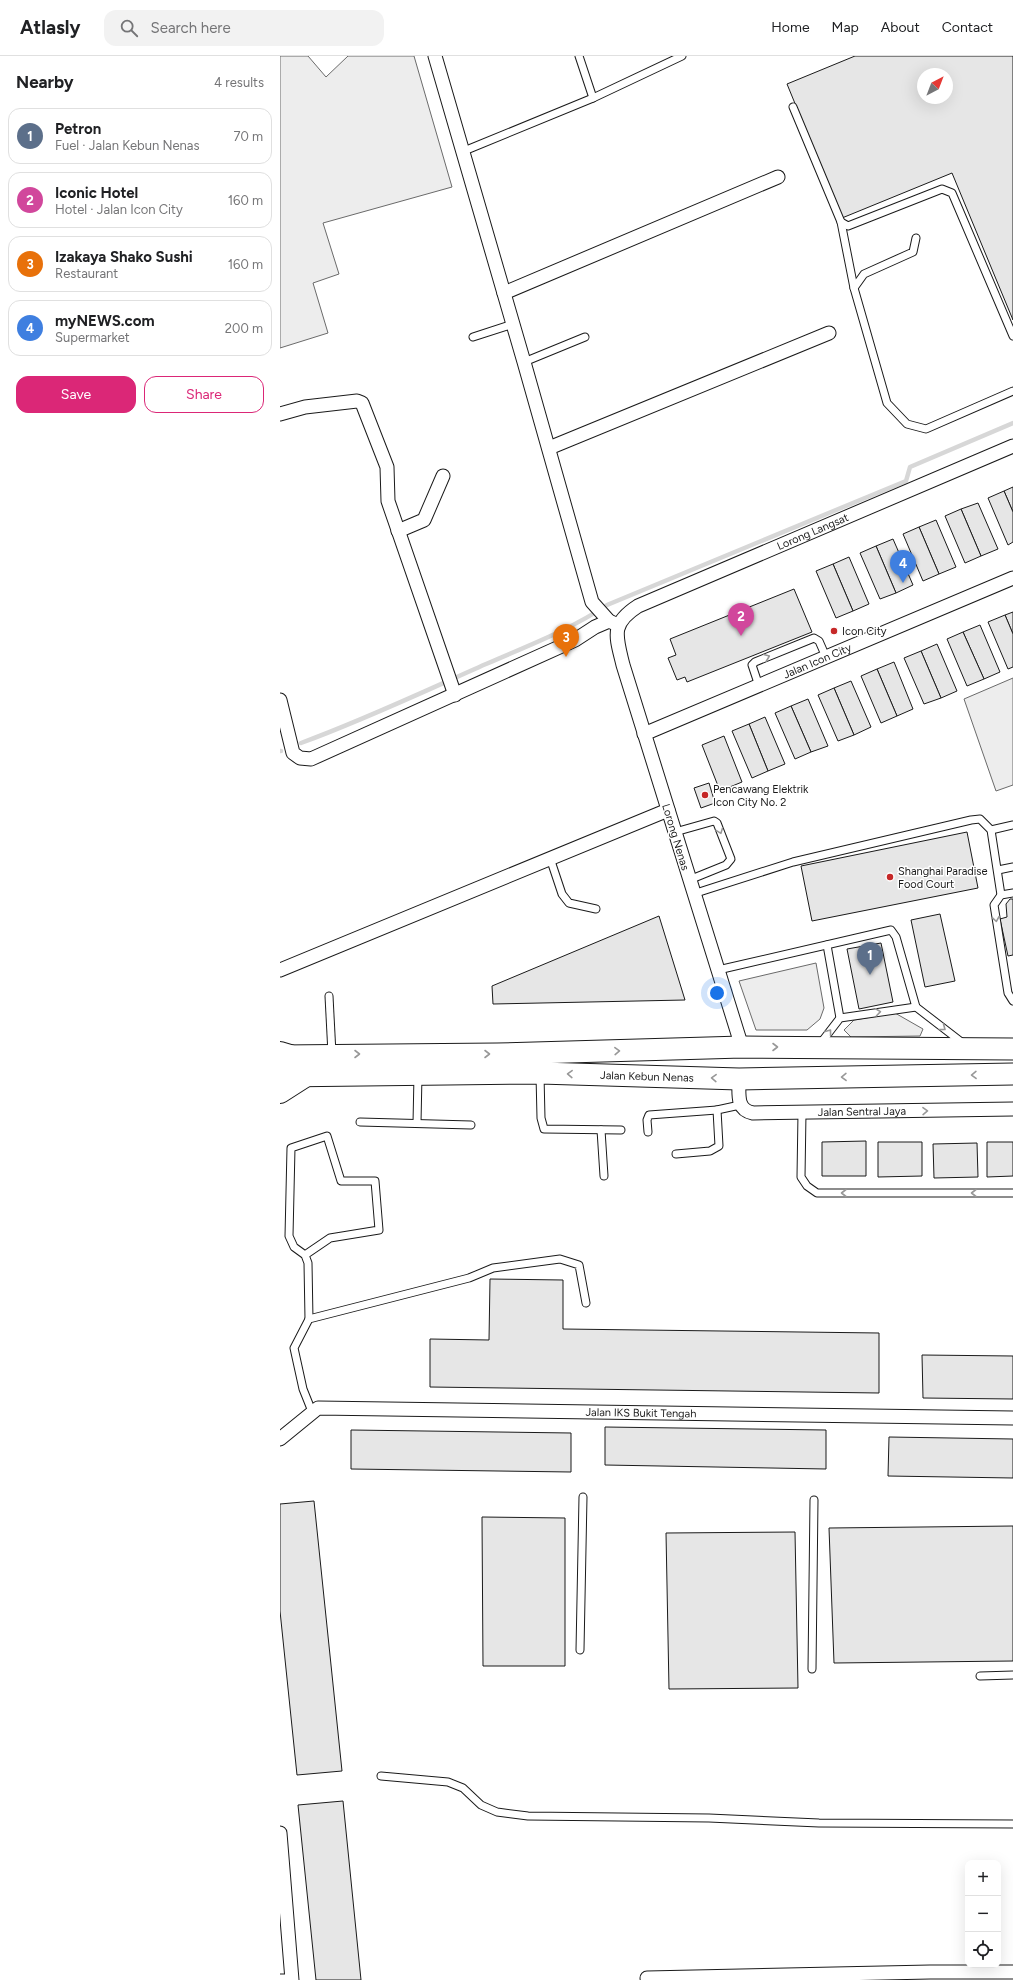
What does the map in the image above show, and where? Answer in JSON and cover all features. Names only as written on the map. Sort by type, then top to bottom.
[{"type":"highway","points":[[280,1092],[306,1076]]},
{"type":"main road","points":[[283,1055],[497,1054],[742,1047],[1013,1049]]},
{"type":"main road","name":"Jalan Kebun Nenas","points":[[280,1076],[540,1073],[738,1079],[1013,1074]]},
{"type":"street","points":[[280,700],[293,753],[300,758],[311,759],[453,691],[574,640],[610,620],[592,602],[464,151],[435,56]]},
{"type":"street","points":[[504,293],[778,177]]},
{"type":"street","points":[[549,448],[828,333]]},
{"type":"street","points":[[280,414],[305,407],[360,401],[387,467],[388,501],[446,675],[453,691]]},
{"type":"street","name":"Lorong Langsat","points":[[610,620],[626,614],[638,606],[1013,446]]},
{"type":"street","points":[[398,531],[424,520],[443,476]]},
{"type":"street","name":"Jalan Icon City","points":[[644,734],[1013,578]]},
{"type":"street","name":"Lorong Nenas","points":[[610,620],[693,894],[742,1047]]},
{"type":"street","points":[[280,970],[668,810]]},
{"type":"street","points":[[738,1079],[740,1105]]},
{"type":"street","name":"Jalan Sentral Jaya","points":[[740,1105],[745,1112],[753,1113],[1013,1110]]},
{"type":"street","name":"Jalan IKS Bukit Tengah","points":[[280,1439],[313,1414],[318,1408],[1013,1418]]},
{"type":"street","points":[[280,1833],[288,1979]]},
{"type":"street","points":[[647,1978],[930,1972],[1013,1972]]},
{"type":"lane","points":[[579,56],[593,98]]},
{"type":"lane","points":[[464,151],[593,98],[682,56]]},
{"type":"lane","points":[[794,107],[841,222],[854,288],[887,403],[907,424],[926,429],[1013,392]]},
{"type":"lane","points":[[841,222],[848,226],[942,189],[952,193],[1013,336]]},
{"type":"lane","points":[[854,288],[864,274],[913,252],[916,238]]},
{"type":"lane","points":[[473,337],[513,324]]},
{"type":"lane","points":[[524,362],[585,337]]},
{"type":"lane","points":[[759,686],[752,665],[755,662],[814,638],[819,641],[826,657]]},
{"type":"lane","points":[[693,894],[793,862],[970,820],[980,819],[987,824],[991,830],[1001,895]]},
{"type":"lane","points":[[675,832],[714,821],[717,823],[731,859],[726,865],[689,880]]},
{"type":"lane","points":[[991,830],[1013,825]]},
{"type":"lane","points":[[550,858],[562,894],[569,903],[596,909]]},
{"type":"lane","points":[[998,870],[1013,867]]},
{"type":"lane","points":[[1013,892],[1001,895],[994,905],[1008,993],[1013,1001]]},
{"type":"lane","points":[[718,970],[891,930],[896,937],[916,1007],[970,1049]]},
{"type":"lane","points":[[827,945],[840,1018]]},
{"type":"lane","points":[[329,996],[332,1054]]},
{"type":"lane","points":[[818,1047],[840,1018],[916,1007]]},
{"type":"lane","points":[[540,1073],[541,1118],[544,1129],[621,1130]]},
{"type":"lane","points":[[417,1123],[418,1074]]},
{"type":"lane","points":[[648,1132],[647,1120],[649,1115],[717,1110],[740,1105]]},
{"type":"lane","points":[[676,1154],[710,1151],[719,1146],[717,1110]]},
{"type":"lane","points":[[802,1112],[801,1177],[806,1186],[817,1193],[1013,1193]]},
{"type":"lane","points":[[360,1122],[471,1125]]},
{"type":"lane","points":[[601,1130],[604,1176]]},
{"type":"lane","points":[[305,1255],[330,1238],[379,1230],[376,1181],[341,1181],[327,1136],[291,1148],[289,1236],[294,1247],[305,1255],[308,1263],[307,1295],[309,1319],[294,1348],[303,1389],[313,1414]]},
{"type":"lane","points":[[309,1319],[469,1278],[493,1268],[560,1259],[578,1265],[586,1303]]},
{"type":"lane","points":[[580,1650],[583,1497]]},
{"type":"lane","points":[[812,1669],[814,1500]]},
{"type":"lane","points":[[980,1676],[1013,1675]]},
{"type":"lane","points":[[380,1776],[448,1782],[463,1788],[481,1805],[497,1812],[528,1816],[702,1818],[819,1823],[1013,1824]]},
{"type":"shaded area","points":[[280,56],[308,56],[326,77],[348,56],[414,56],[452,187],[323,223],[339,274],[313,283],[328,333],[280,348]]},
{"type":"shaded area","points":[[1013,678],[1013,785],[996,791],[964,699]]},
{"type":"shaded area","points":[[816,963],[824,1008],[820,1019],[807,1030],[756,1030],[739,981]]},
{"type":"shaded area","points":[[895,1013],[923,1029],[920,1036],[851,1037],[844,1030],[854,1020]]},
{"type":"building","points":[[855,56],[1013,56],[1013,320],[952,173],[842,218],[787,84]]},
{"type":"building","points":[[1013,487],[1013,512],[1004,491]]},
{"type":"building","points":[[1004,491],[1013,512],[1013,542],[1008,545],[988,498]]},
{"type":"building","points":[[978,503],[998,549],[981,556],[961,509]]},
{"type":"building","points":[[961,509],[981,556],[965,563],[945,516]]},
{"type":"building","points":[[936,520],[956,567],[939,574],[919,527]]},
{"type":"building","points":[[919,527],[939,574],[923,581],[903,534]]},
{"type":"building","points":[[893,539],[913,585],[896,593],[876,546]]},
{"type":"building","points":[[876,546],[896,593],[880,599],[860,553]]},
{"type":"building","points":[[849,557],[869,604],[853,611],[833,564]]},
{"type":"building","points":[[833,564],[853,611],[836,618],[816,571]]},
{"type":"building","points":[[794,589],[812,632],[687,682],[685,677],[677,680],[668,658],[676,655],[670,639]]},
{"type":"building","points":[[1013,612],[1013,634],[1005,615]]},
{"type":"building","points":[[1005,615],[1013,634],[1013,667],[1008,669],[988,622]]},
{"type":"building","points":[[980,625],[1000,672],[984,679],[963,632]]},
{"type":"building","points":[[963,632],[984,679],[967,686],[947,639]]},
{"type":"building","points":[[937,644],[957,691],[941,698],[921,651]]},
{"type":"building","points":[[921,651],[941,698],[924,704],[904,658]]},
{"type":"building","points":[[894,662],[913,709],[897,716],[877,669]]},
{"type":"building","points":[[877,669],[897,716],[881,723],[861,676]]},
{"type":"building","points":[[851,681],[871,727],[854,735],[834,688]]},
{"type":"building","points":[[834,688],[854,735],[838,741],[818,695]]},
{"type":"building","points":[[808,699],[828,746],[811,752],[791,706]]},
{"type":"building","points":[[791,706],[811,752],[795,759],[775,713]]},
{"type":"building","points":[[765,717],[785,764],[768,771],[749,724]]},
{"type":"building","points":[[749,724],[768,771],[752,778],[732,731]]},
{"type":"building","points":[[724,736],[742,782],[720,791],[702,745]]},
{"type":"building","name":"Pencawang Elektrik Icon City No. 2","points":[[709,783],[715,803],[701,808],[694,788]]},
{"type":"building","name":"Shanghai Paradise Food Court","points":[[967,832],[978,888],[812,921],[801,866]]},
{"type":"building","points":[[1010,899],[1013,899],[1013,955],[1008,956],[1000,919],[1007,917],[1006,904]]},
{"type":"building","points":[[940,914],[955,981],[925,987],[911,920]]},
{"type":"building","points":[[659,916],[685,1000],[493,1004],[492,986]]},
{"type":"building","points":[[881,943],[893,1002],[859,1009],[847,949]]},
{"type":"building","points":[[866,1141],[866,1176],[822,1176],[822,1142]]},
{"type":"building","points":[[878,1142],[922,1142],[922,1176],[878,1177]]},
{"type":"building","points":[[987,1142],[1013,1142],[1013,1176],[987,1177]]},
{"type":"building","points":[[977,1143],[978,1177],[934,1178],[933,1144]]},
{"type":"building","points":[[490,1279],[563,1280],[563,1329],[879,1333],[879,1393],[430,1387],[430,1339],[489,1340]]},
{"type":"building","points":[[922,1355],[1013,1356],[1013,1399],[923,1398]]},
{"type":"building","points":[[605,1427],[826,1430],[826,1469],[605,1465]]},
{"type":"building","points":[[351,1430],[571,1433],[571,1472],[351,1469]]},
{"type":"building","points":[[889,1437],[1013,1439],[1013,1478],[888,1476]]},
{"type":"building","points":[[314,1501],[342,1771],[297,1775],[280,1611],[280,1504]]},
{"type":"building","points":[[482,1517],[565,1518],[565,1666],[483,1666]]},
{"type":"building","points":[[1013,1526],[1013,1661],[834,1663],[829,1528]]},
{"type":"building","points":[[795,1532],[798,1688],[669,1689],[666,1533]]},
{"type":"building","points":[[343,1801],[361,1980],[316,1980],[298,1805]]},
{"type":"waterway","points":[[301,743],[371,715],[548,637],[593,614],[607,605],[906,481],[910,467],[1013,423]]},
{"type":"place","name":"myNEWS.com","points":[[903,583]]},
{"type":"place","name":"Icon City","points":[[834,631]]},
{"type":"place","name":"Iconic Hotel","points":[[741,636]]},
{"type":"place","name":"Izakaya Shako Sushi","points":[[566,657]]},
{"type":"place","name":"Pencawang Elektrik Icon City No. 2","points":[[705,795]]},
{"type":"place","name":"Shanghai Paradise Food Court","points":[[890,877]]},
{"type":"place","name":"Petron","points":[[870,975]]}]
